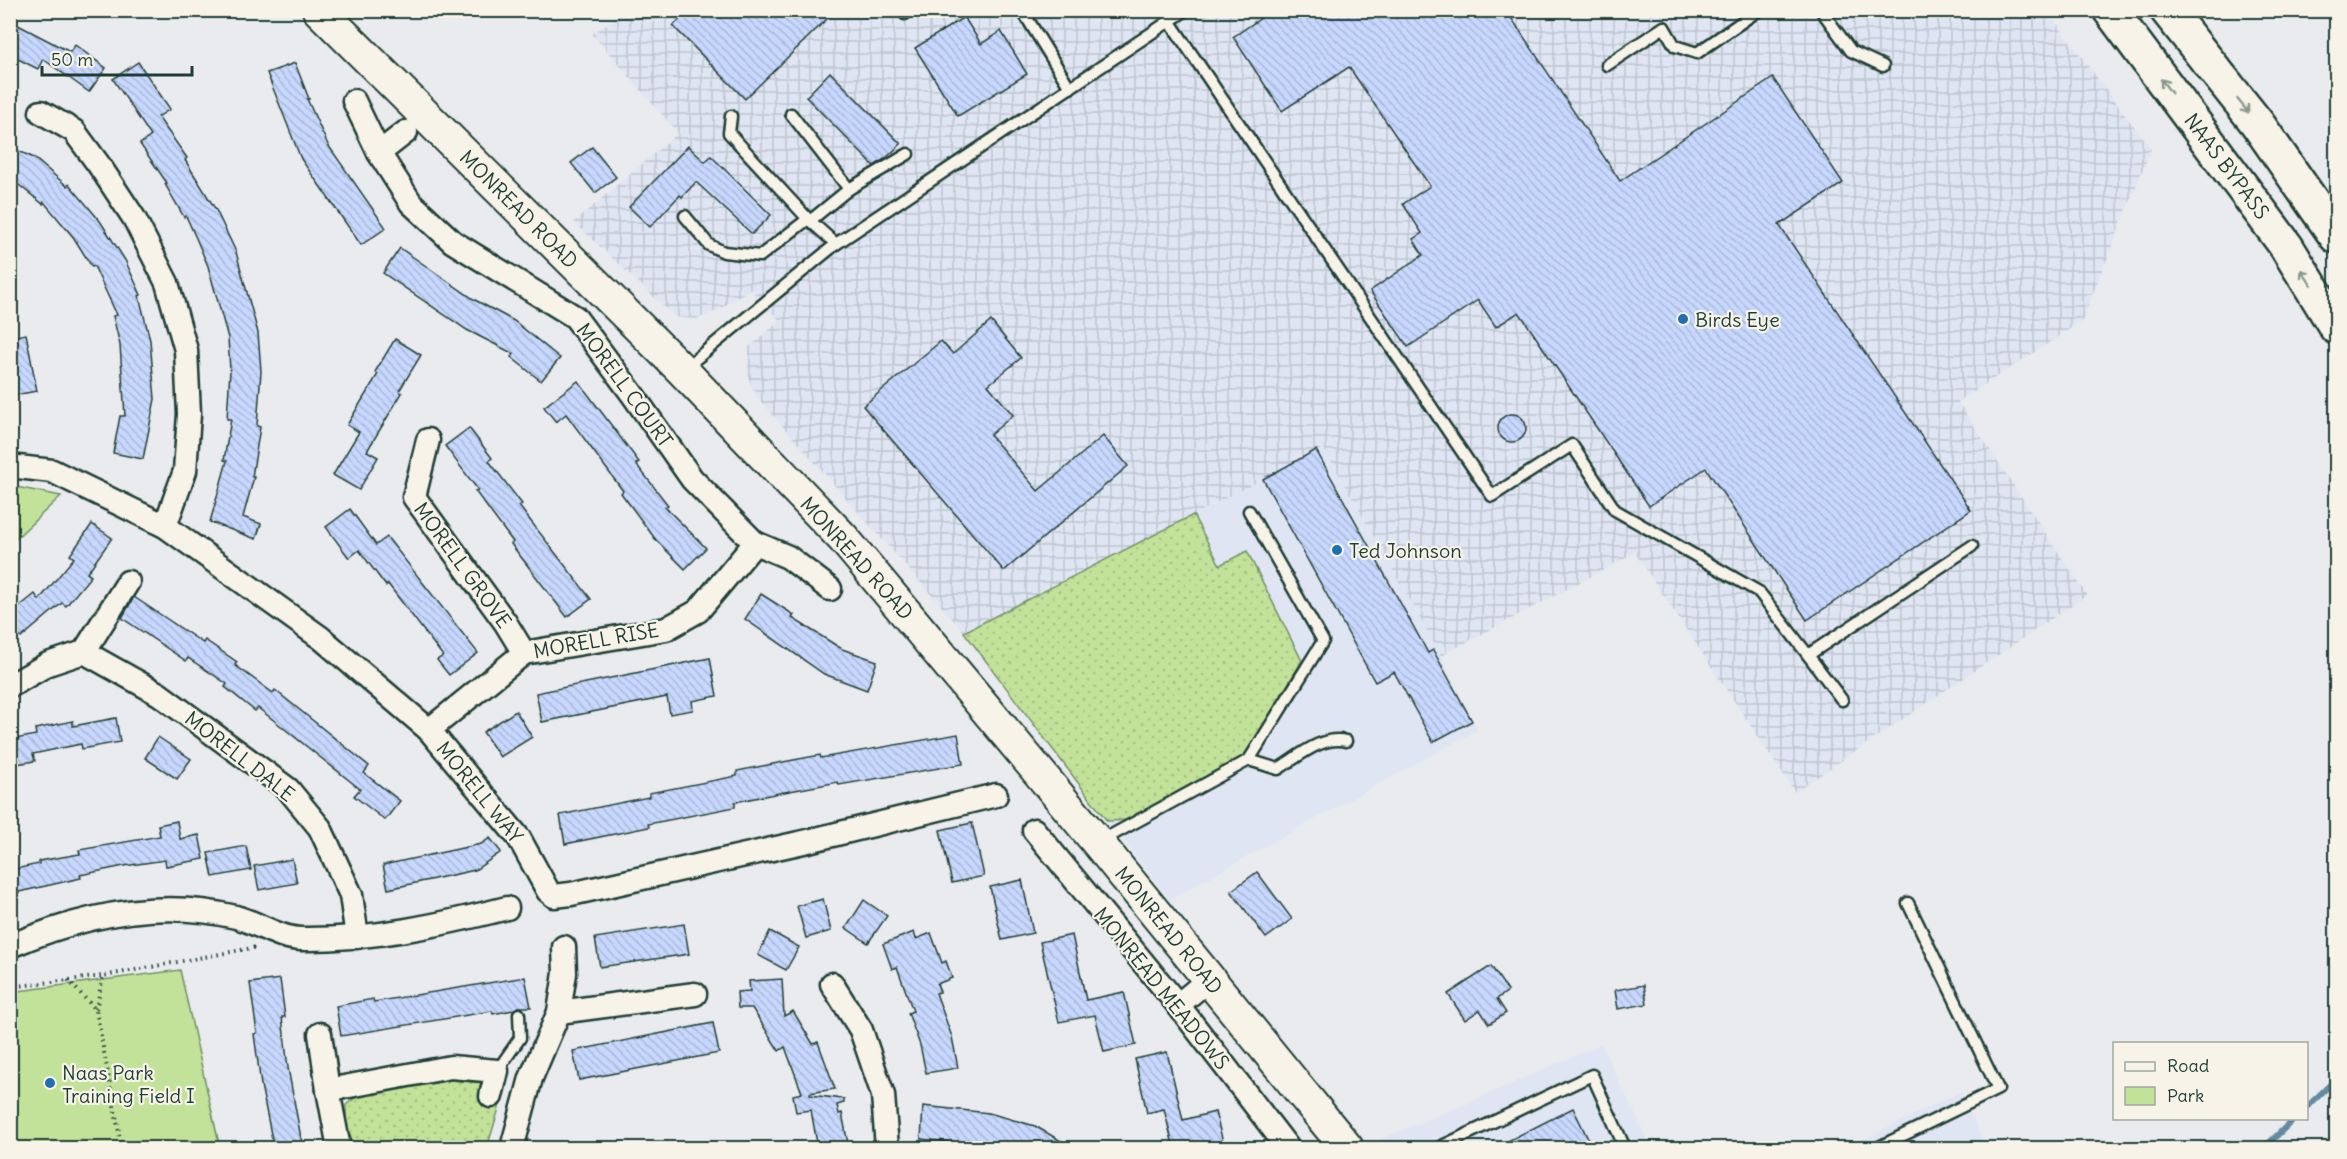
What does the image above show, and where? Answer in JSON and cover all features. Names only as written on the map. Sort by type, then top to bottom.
[{"type":"highway","name":"NAAS BYPASS","points":[[2110,10],[2286,246],[2337,327]]},
{"type":"highway","points":[[2167,10],[2257,123],[2337,236]]},
{"type":"street","name":"MONREAD ROAD","points":[[319,10],[682,370],[843,537],[1098,843],[1347,1149]]},
{"type":"street","name":"MORELL COURT","points":[[354,101],[379,153],[411,203],[453,242],[575,317],[633,394],[692,479],[755,543],[788,557],[830,589]]},
{"type":"street","points":[[41,112],[74,131],[134,218],[167,283],[186,350],[189,414],[185,471],[165,526]]},
{"type":"street","points":[[379,153],[406,132]]},
{"type":"street","name":"MORELL GROVE","points":[[428,440],[414,497],[505,622],[524,653]]},
{"type":"street","name":"MORELL WAY","points":[[10,466],[52,471],[165,526],[321,638],[429,730],[519,838],[548,891],[554,896],[808,841],[996,795]]},
{"type":"street","name":"MORELL RISE","points":[[429,730],[524,653],[666,629],[698,610],[755,543]]},
{"type":"street","points":[[10,686],[48,664],[84,652],[128,582]]},
{"type":"street","name":"MORELL DALE","points":[[84,652],[159,694],[288,789],[320,828],[351,896],[357,937]]},
{"type":"street","name":"MONREAD MEADOWS","points":[[1034,830],[1178,1005],[1288,1149]]},
{"type":"street","points":[[10,946],[46,931],[95,917],[138,909],[183,909],[237,918],[283,936],[298,939],[357,937],[422,927],[507,908]]},
{"type":"street","points":[[512,1149],[531,1078],[560,1012],[565,973],[564,947]]},
{"type":"street","points":[[1178,1005],[1209,979]]},
{"type":"street","points":[[832,984],[861,1030],[883,1095],[887,1149]]},
{"type":"street","points":[[560,1012],[695,994]]},
{"type":"street","points":[[320,1034],[339,1149]]},
{"type":"street","points":[[328,1090],[451,1067],[496,1071],[491,1096]]},
{"type":"lane","points":[[1022,10],[1070,88]]},
{"type":"lane","points":[[682,370],[836,244],[1186,10]]},
{"type":"lane","points":[[1607,65],[1664,27],[1675,46],[1697,53],[1759,10]]},
{"type":"lane","points":[[1821,10],[1851,51],[1883,66]]},
{"type":"lane","points":[[1170,21],[1491,496],[1572,445],[1615,510],[1759,592],[1842,700]]},
{"type":"lane","points":[[791,114],[849,189]]},
{"type":"lane","points":[[731,116],[729,133],[809,219],[836,244]]},
{"type":"lane","points":[[685,216],[709,245],[724,252],[760,256],[849,189],[908,154]]},
{"type":"lane","points":[[1098,843],[1249,760],[1323,641],[1249,511]]},
{"type":"lane","points":[[1808,655],[1972,546]]},
{"type":"lane","points":[[1249,760],[1278,770],[1314,747],[1335,738],[1346,741]]},
{"type":"lane","points":[[1877,1149],[1998,1089],[1908,903]]},
{"type":"lane","points":[[496,1071],[520,1038],[519,1014]]},
{"type":"lane","points":[[1438,1149],[1592,1075],[1625,1149]]},
{"type":"path","points":[[10,987],[103,976],[278,943],[283,936]]},
{"type":"path","points":[[103,976],[96,1010],[123,1149]]},
{"type":"path","points":[[68,980],[96,1010]]},
{"type":"shaded area","points":[[626,10],[2047,11],[2151,149],[2082,321],[1958,402],[2087,595],[1795,792],[1635,553],[1441,656],[1324,448],[964,632],[756,396],[748,377],[749,347],[780,321],[750,289],[717,311],[696,319],[675,317],[574,222],[678,133],[592,34]]},
{"type":"shaded area","points":[[1324,448],[1441,656],[1477,730],[1170,899],[1107,821],[1137,820],[1246,551],[1220,565],[1193,515]]},
{"type":"shaded area","points":[[1601,1044],[1651,1148],[1385,1148],[1378,1140],[1466,1104]]},
{"type":"shaded area","points":[[1960,1092],[1987,1148],[1847,1148]]},
{"type":"green space","points":[[10,486],[61,496],[11,543]]},
{"type":"green space","points":[[1193,515],[1220,565],[1247,551],[1302,661],[1238,767],[1133,820],[1107,821],[964,632]]},
{"type":"green space","points":[[180,970],[220,1148],[11,1148],[11,992]]},
{"type":"green space","points":[[451,1080],[483,1083],[484,1098],[500,1105],[487,1148],[354,1148],[346,1122],[346,1105],[356,1097]]},
{"type":"building","points":[[689,10],[836,10],[745,99],[673,26]]},
{"type":"building","name":"Birds Eye","points":[[1273,10],[1506,10],[1620,181],[1773,78],[1843,183],[1779,225],[1971,510],[1807,620],[1706,468],[1649,506],[1519,312],[1496,327],[1478,300],[1408,347],[1370,291],[1423,255],[1413,239],[1422,233],[1403,204],[1430,186],[1349,67],[1282,111],[1233,37]]},
{"type":"building","points":[[964,17],[981,44],[1001,31],[1027,74],[958,116],[915,48]]},
{"type":"building","points":[[18,25],[70,52],[75,45],[106,68],[89,92],[43,59],[38,69],[10,55],[10,39]]},
{"type":"building","points":[[138,62],[170,109],[158,117],[187,158],[185,160],[216,210],[236,252],[258,333],[261,371],[257,426],[260,427],[252,477],[254,477],[243,517],[261,524],[256,539],[210,522],[227,461],[224,460],[231,419],[227,419],[230,370],[228,338],[208,266],[196,238],[186,216],[184,217],[165,184],[167,183],[140,144],[151,136],[113,79]]},
{"type":"building","points":[[295,63],[309,99],[307,99],[328,145],[386,228],[361,245],[301,159],[267,73]]},
{"type":"building","points":[[830,72],[901,144],[874,166],[806,97]]},
{"type":"building","points":[[688,146],[705,162],[711,156],[771,215],[752,234],[696,182],[682,197],[680,195],[650,227],[629,207]]},
{"type":"building","points":[[10,147],[34,158],[67,186],[69,184],[100,221],[125,260],[141,295],[139,296],[150,340],[155,399],[143,459],[113,453],[120,416],[125,416],[120,345],[113,316],[117,315],[94,266],[92,267],[74,238],[44,202],[43,204],[10,178]]},
{"type":"building","points":[[592,147],[616,177],[595,193],[571,163]]},
{"type":"building","points":[[400,248],[475,300],[514,321],[560,358],[541,381],[511,357],[514,354],[467,330],[383,273]]},
{"type":"building","points":[[991,321],[1021,358],[988,385],[1013,415],[990,435],[1038,491],[1103,436],[1128,466],[1004,571],[863,406],[941,341],[953,354]]},
{"type":"building","points":[[26,334],[37,391],[10,396],[10,337]]},
{"type":"building","points":[[395,339],[421,355],[399,391],[402,393],[367,451],[378,457],[359,490],[333,475],[359,432],[347,425],[378,374],[375,372]]},
{"type":"building","points":[[578,381],[639,462],[636,464],[668,505],[665,507],[706,548],[685,569],[656,540],[566,414],[556,422],[544,407]]},
{"type":"building","points":[[1512,414],[1522,418],[1526,428],[1522,438],[1512,442],[1502,438],[1498,428],[1502,418]]},
{"type":"building","points":[[469,428],[492,458],[489,461],[522,504],[519,506],[591,599],[567,617],[511,544],[513,542],[475,491],[478,490],[445,446]]},
{"type":"building","name":"Ted Johnson","points":[[1316,450],[1428,653],[1433,650],[1472,721],[1433,742],[1394,672],[1375,682],[1263,479]]},
{"type":"building","points":[[350,509],[376,545],[387,537],[478,653],[449,675],[437,660],[443,656],[388,584],[386,586],[359,550],[349,558],[326,527]]},
{"type":"building","points":[[92,524],[112,538],[87,573],[91,576],[66,606],[62,603],[21,638],[10,625],[10,614],[35,594],[39,600],[74,558],[70,555]]},
{"type":"building","points":[[761,594],[794,615],[792,618],[842,649],[877,661],[867,690],[824,674],[745,619]]},
{"type":"building","points":[[134,597],[203,643],[205,640],[237,662],[235,665],[273,693],[275,690],[369,766],[364,773],[400,801],[385,820],[354,796],[360,789],[258,708],[255,711],[225,687],[227,684],[188,658],[186,661],[122,618]]},
{"type":"building","points":[[710,658],[717,696],[692,701],[693,710],[670,714],[667,697],[542,722],[536,693]]},
{"type":"building","points":[[516,711],[532,737],[500,757],[483,732]]},
{"type":"building","points":[[116,718],[120,742],[82,749],[81,744],[33,754],[35,761],[10,765],[10,740],[36,735],[35,729],[73,721],[73,726]]},
{"type":"building","points":[[958,734],[963,764],[779,793],[735,802],[735,807],[648,824],[649,827],[565,844],[560,815],[649,797],[649,793],[737,776],[737,771],[820,755],[821,758]]},
{"type":"building","points":[[158,737],[191,759],[177,779],[145,758]]},
{"type":"building","points":[[177,821],[180,839],[199,835],[204,859],[166,866],[165,860],[124,866],[10,894],[10,870],[39,864],[39,861],[80,854],[79,850],[160,836],[158,825]]},
{"type":"building","points":[[972,823],[984,876],[952,883],[940,830]]},
{"type":"building","points":[[490,838],[501,852],[475,870],[388,889],[383,865],[481,844]]},
{"type":"building","points":[[246,846],[251,870],[213,877],[208,853]]},
{"type":"building","points":[[292,859],[297,883],[259,890],[254,866]]},
{"type":"building","points":[[1257,872],[1292,919],[1266,938],[1231,891]]},
{"type":"building","points":[[1022,880],[1033,933],[1002,940],[990,887]]},
{"type":"building","points":[[823,899],[831,931],[806,938],[797,906]]},
{"type":"building","points":[[864,900],[887,916],[868,943],[846,928]]},
{"type":"building","points":[[684,924],[689,954],[600,967],[595,938]]},
{"type":"building","points":[[770,931],[799,947],[786,970],[758,955]]},
{"type":"building","points":[[914,932],[916,939],[931,933],[942,963],[946,961],[952,978],[937,984],[940,992],[936,993],[952,1037],[958,1068],[926,1073],[920,1045],[908,1013],[913,1011],[897,967],[892,969],[883,944]]},
{"type":"building","points":[[1072,935],[1086,1000],[1124,992],[1136,1045],[1104,1052],[1095,1015],[1059,1022],[1040,942]]},
{"type":"building","points":[[1491,966],[1508,991],[1497,999],[1506,1013],[1489,1024],[1480,1010],[1465,1020],[1448,994]]},
{"type":"building","points":[[525,977],[531,1007],[518,1007],[493,1014],[492,1011],[341,1036],[336,1006],[373,999],[374,1002]]},
{"type":"building","points":[[280,979],[288,1068],[303,1149],[274,1149],[261,1085],[254,1034],[257,1033],[250,983]]},
{"type":"building","points":[[782,979],[784,1016],[793,1011],[813,1044],[818,1042],[835,1089],[810,1093],[810,1095],[844,1099],[844,1103],[837,1105],[839,1114],[842,1113],[849,1149],[818,1149],[811,1110],[796,1112],[793,1095],[802,1093],[785,1047],[779,1051],[752,1008],[738,1008],[737,992],[750,991],[749,981]]},
{"type":"building","points":[[1644,985],[1647,1004],[1618,1009],[1615,990]]},
{"type":"building","points":[[713,1023],[719,1053],[579,1080],[573,1051]]},
{"type":"building","points":[[1167,1052],[1183,1120],[1215,1112],[1225,1149],[1174,1149],[1164,1109],[1147,1113],[1135,1059]]},
{"type":"building","points":[[923,1106],[989,1113],[1035,1126],[1075,1149],[994,1149],[994,1147],[921,1139]]},
{"type":"building","points":[[1573,1108],[1593,1149],[1492,1149]]},
{"type":"waterway","points":[[2308,1106],[2336,1079]]},
{"type":"waterway","points":[[2264,1148],[2293,1120]]},
{"type":"place","name":"Birds Eye","points":[[1683,319]]},
{"type":"place","name":"Ted Johnson","points":[[1337,550]]},
{"type":"place","name":"Naas Park Training Field I","points":[[50,1083]]}]
